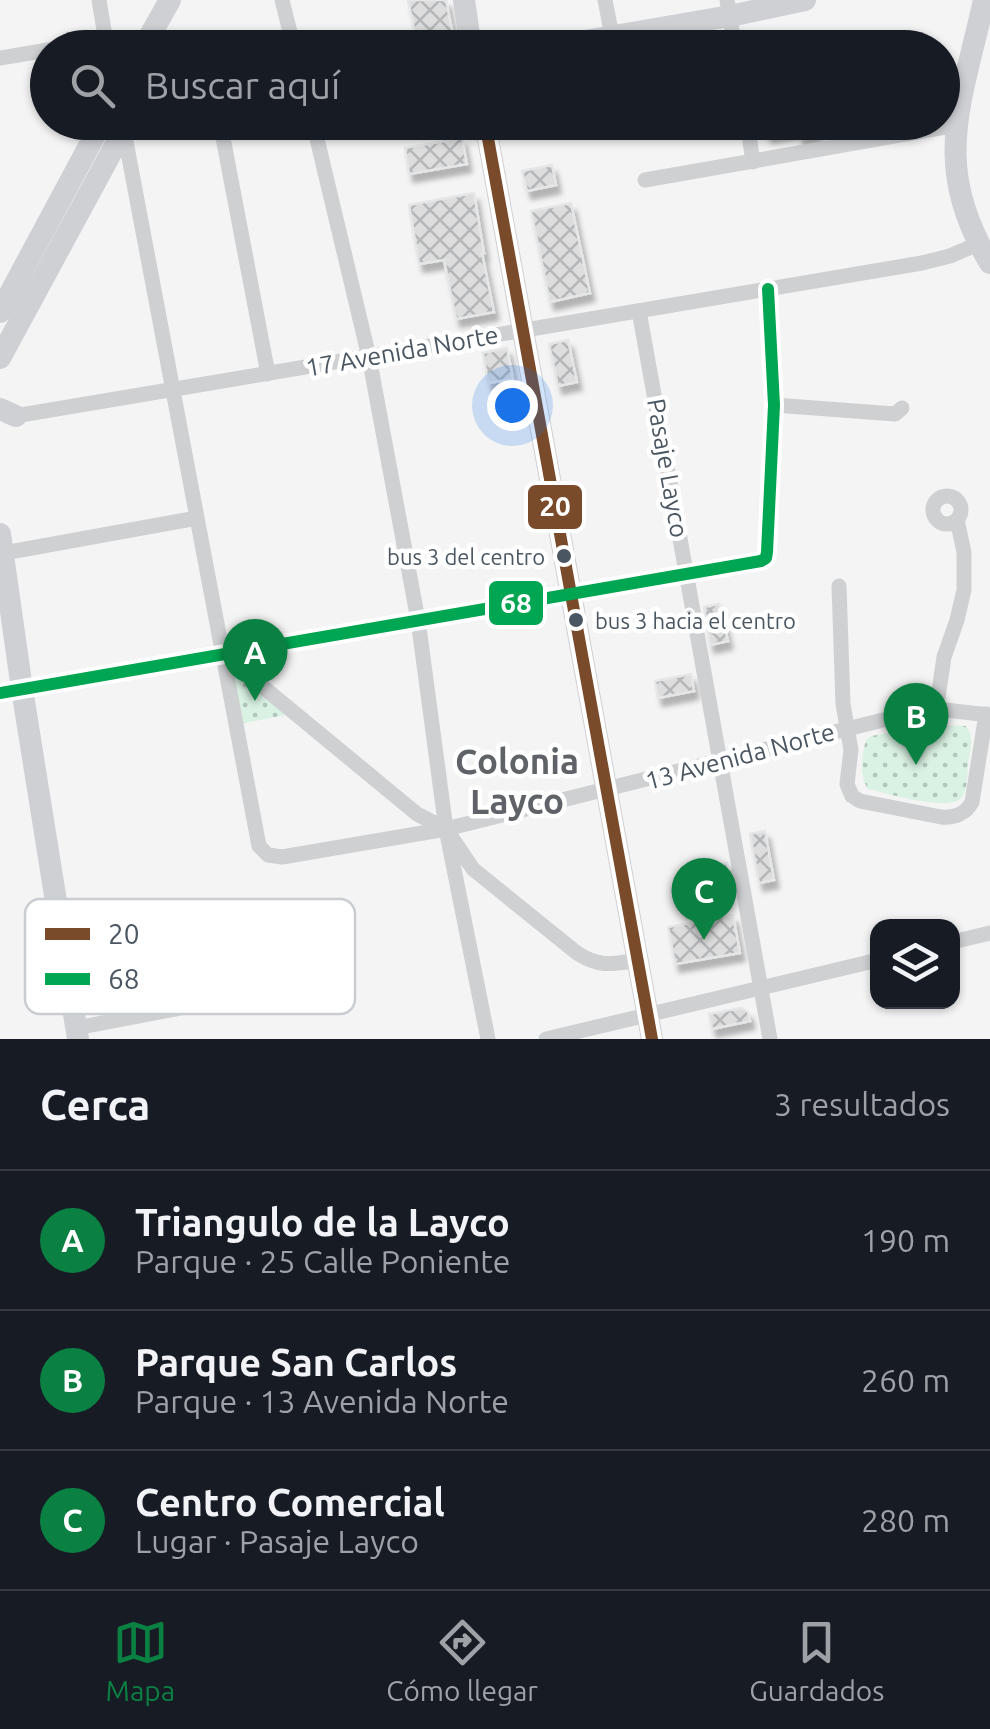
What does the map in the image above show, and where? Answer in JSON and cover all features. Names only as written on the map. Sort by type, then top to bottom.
[{"type":"street","points":[[99,0],[104,30]]},
{"type":"street","points":[[154,30],[170,0]]},
{"type":"street","points":[[282,0],[290,30]]},
{"type":"street","points":[[464,0],[468,30]]},
{"type":"street","points":[[605,0],[611,30]]},
{"type":"street","points":[[637,30],[729,8],[805,0]]},
{"type":"street","points":[[960,109],[980,6]]},
{"type":"street","points":[[0,58],[30,53]]},
{"type":"street","points":[[0,312],[110,140]]},
{"type":"street","points":[[0,358],[112,140]]},
{"type":"street","points":[[123,140],[222,653],[417,814],[446,830],[472,869],[578,953],[607,965],[638,960]]},
{"type":"street","points":[[223,140],[268,374]]},
{"type":"street","points":[[317,140],[368,357],[418,620],[446,830],[488,1039]]},
{"type":"street","points":[[488,140],[650,1028]]},
{"type":"street","points":[[750,140],[754,162]]},
{"type":"street","points":[[645,180],[872,140]]},
{"type":"street","points":[[955,140],[962,206],[984,253]]},
{"type":"street","name":"17 Avenida Norte","points":[[5,414],[268,374],[984,253]]},
{"type":"street","points":[[11,691],[761,561],[767,552],[774,405],[768,289]]},
{"type":"street","name":"Pasaje Layco","points":[[639,311],[770,1039]]},
{"type":"street","points":[[774,405],[895,414],[902,408]]},
{"type":"street","points":[[51,899],[11,691],[2,544],[197,518]]},
{"type":"street","points":[[936,711],[944,657],[964,590],[964,552],[957,520]]},
{"type":"street","points":[[840,586],[842,704],[851,756],[846,784],[852,796],[950,817],[966,811],[972,802],[988,715]]},
{"type":"street","name":"13 Avenida Norte","points":[[222,653],[259,846],[268,855],[282,857],[446,830],[846,728],[936,711],[988,715]]},
{"type":"street","points":[[960,940],[990,933]]},
{"type":"street","points":[[546,1039],[650,1028],[761,989],[870,962]]},
{"type":"street","points":[[77,1034],[166,1014]]},
{"type":"green space","points":[[222,653],[295,713],[235,725]]},
{"type":"green space","points":[[938,725],[966,726],[970,735],[962,797],[932,803],[868,789],[862,772],[866,740]]},
{"type":"building","points":[[408,0],[446,0],[452,30],[414,30]]},
{"type":"building","points":[[462,140],[467,164],[409,174],[405,148]]},
{"type":"building","points":[[552,165],[556,185],[527,191],[522,171]]},
{"type":"building","points":[[474,193],[494,312],[456,319],[444,260],[419,264],[409,205]]},
{"type":"building","points":[[571,203],[590,293],[550,302],[531,211]]},
{"type":"building","points":[[568,340],[577,382],[558,386],[549,344]]},
{"type":"building","points":[[507,348],[513,379],[488,383],[483,353]]},
{"type":"building","points":[[719,604],[728,641],[710,645],[704,607]]},
{"type":"building","points":[[691,674],[694,691],[658,698],[655,681]]},
{"type":"building","points":[[765,831],[774,880],[759,883],[750,834]]},
{"type":"building","points":[[727,863],[730,879],[692,887],[688,871]]},
{"type":"building","points":[[733,915],[740,953],[675,964],[668,927]]},
{"type":"building","points":[[741,1008],[748,1012],[750,1021],[712,1029],[709,1014]]},
{"type":"transit line","name":"20","points":[[488,140],[652,1039]]},
{"type":"transit line","name":"68","points":[[0,693],[761,561],[767,552],[774,405],[768,289]]},
{"type":"place","name":"bus 3 del centro","points":[[564,556]]},
{"type":"place","name":"bus 3 hacia el centro","points":[[576,620]]},
{"type":"place","name":"Triangulo de la Layco","points":[[255,701]]},
{"type":"place","name":"Parque San Carlos","points":[[916,765]]},
{"type":"place","name":"Centro Comercial","points":[[704,940]]},
{"type":"district","name":"Colonia Layco","points":[[517,782]]}]
